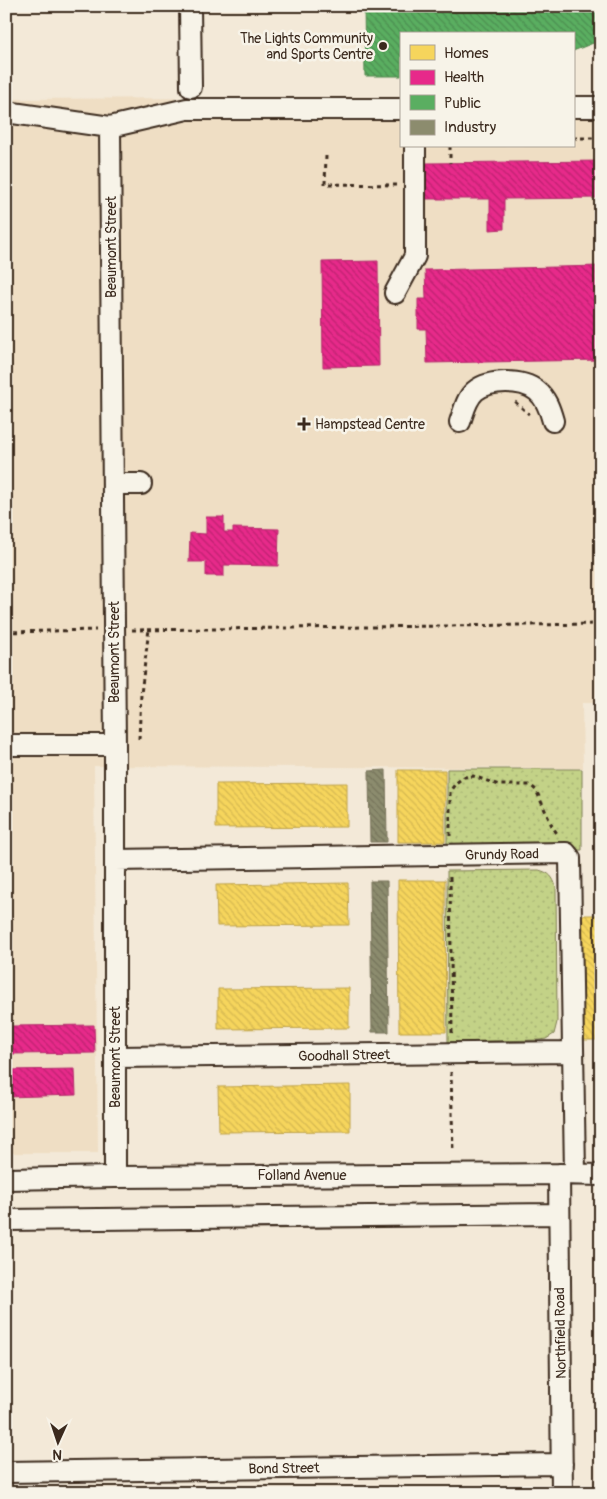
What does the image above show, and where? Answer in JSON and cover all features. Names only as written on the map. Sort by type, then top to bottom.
[{"type":"street","points":[[190,6],[191,87]]},
{"type":"street","points":[[574,107],[601,107]]},
{"type":"street","points":[[6,112],[110,127],[187,108],[400,109]]},
{"type":"street","name":"Beaumont Street","points":[[110,127],[115,745],[115,1058],[107,1126],[115,1177]]},
{"type":"street","points":[[395,293],[415,256],[416,148]]},
{"type":"street","points":[[460,422],[464,407],[474,392],[482,386],[493,383],[526,385],[536,390],[544,399],[543,419]]},
{"type":"street","points":[[113,484],[141,484]]},
{"type":"street","points":[[6,745],[115,745]]},
{"type":"street","name":"Grundy Road","points":[[115,860],[566,854],[570,858],[572,1052],[567,1174]]},
{"type":"street","name":"Goodhall Street","points":[[115,1058],[572,1052]]},
{"type":"street","name":"Folland Avenue","points":[[6,1179],[567,1174],[600,1179]]},
{"type":"street","name":"Northfield Road","points":[[562,1493],[559,1214],[567,1174]]},
{"type":"street","points":[[6,1220],[559,1214]]},
{"type":"street","name":"Bond Street","points":[[6,1472],[562,1464]]},
{"type":"path","points":[[574,138],[601,138]]},
{"type":"path","points":[[450,148],[450,163]]},
{"type":"path","points":[[326,156],[325,184],[398,184]]},
{"type":"path","points":[[514,402],[543,419]]},
{"type":"path","points":[[6,632],[601,624]]},
{"type":"path","points":[[139,739],[140,694],[149,629]]},
{"type":"path","points":[[450,845],[450,791],[464,777],[473,776],[499,785],[530,785],[536,790],[552,826],[562,841]]},
{"type":"path","points":[[450,877],[452,1035]]},
{"type":"path","points":[[451,1068],[452,1152]]},
{"type":"shaded area","name":"Hampstead Centre","points":[[400,97],[400,148],[574,148],[574,97],[601,97],[601,703],[582,703],[583,768],[94,766],[98,1153],[6,1153],[6,99]]},
{"type":"green space","points":[[447,769],[582,769],[582,850],[447,850]]},
{"type":"green space","points":[[539,870],[550,876],[556,887],[557,1022],[554,1034],[546,1039],[539,1040],[448,1042],[447,871]]},
{"type":"building: Homes","points":[[398,770],[445,770],[445,842],[398,842]]},
{"type":"building: Homes","points":[[347,783],[347,827],[216,828],[216,784]]},
{"type":"building: Homes","points":[[398,880],[445,880],[446,1032],[399,1032]]},
{"type":"building: Homes","points":[[348,883],[349,925],[217,926],[216,885]]},
{"type":"building: Homes","points":[[582,915],[601,915],[601,1040],[584,1040]]},
{"type":"building: Homes","points":[[349,988],[349,1028],[218,1029],[218,989]]},
{"type":"building: Homes","points":[[350,1085],[350,1131],[219,1132],[218,1087]]},
{"type":"building: Health","points":[[601,161],[601,198],[504,199],[504,229],[490,230],[490,199],[426,199],[426,163]]},
{"type":"building: Health","points":[[378,261],[379,366],[323,367],[322,262]]},
{"type":"building: Health","points":[[601,266],[601,360],[427,363],[426,329],[418,329],[418,299],[426,299],[425,270]]},
{"type":"building: Health","points":[[206,517],[224,517],[224,532],[233,532],[233,528],[279,529],[278,566],[224,565],[224,576],[206,576],[206,562],[189,562],[190,533],[206,534]]},
{"type":"building: Health","points":[[94,1025],[95,1053],[12,1054],[12,1026]]},
{"type":"building: Health","points":[[75,1069],[76,1095],[6,1097],[6,1070]]},
{"type":"building: Public","name":"The Lights Community and Sports Centre","points":[[364,6],[601,6],[601,40],[574,51],[574,32],[400,32],[400,76],[365,76]]},
{"type":"building: Industry","points":[[386,770],[387,842],[370,842],[369,771]]},
{"type":"building: Industry","points":[[370,881],[387,881],[389,1032],[372,1032]]},
{"type":"place","name":"The Lights Community and Sports Centre","points":[[383,46]]},
{"type":"place","name":"Hampstead Centre","points":[[304,424]]}]
